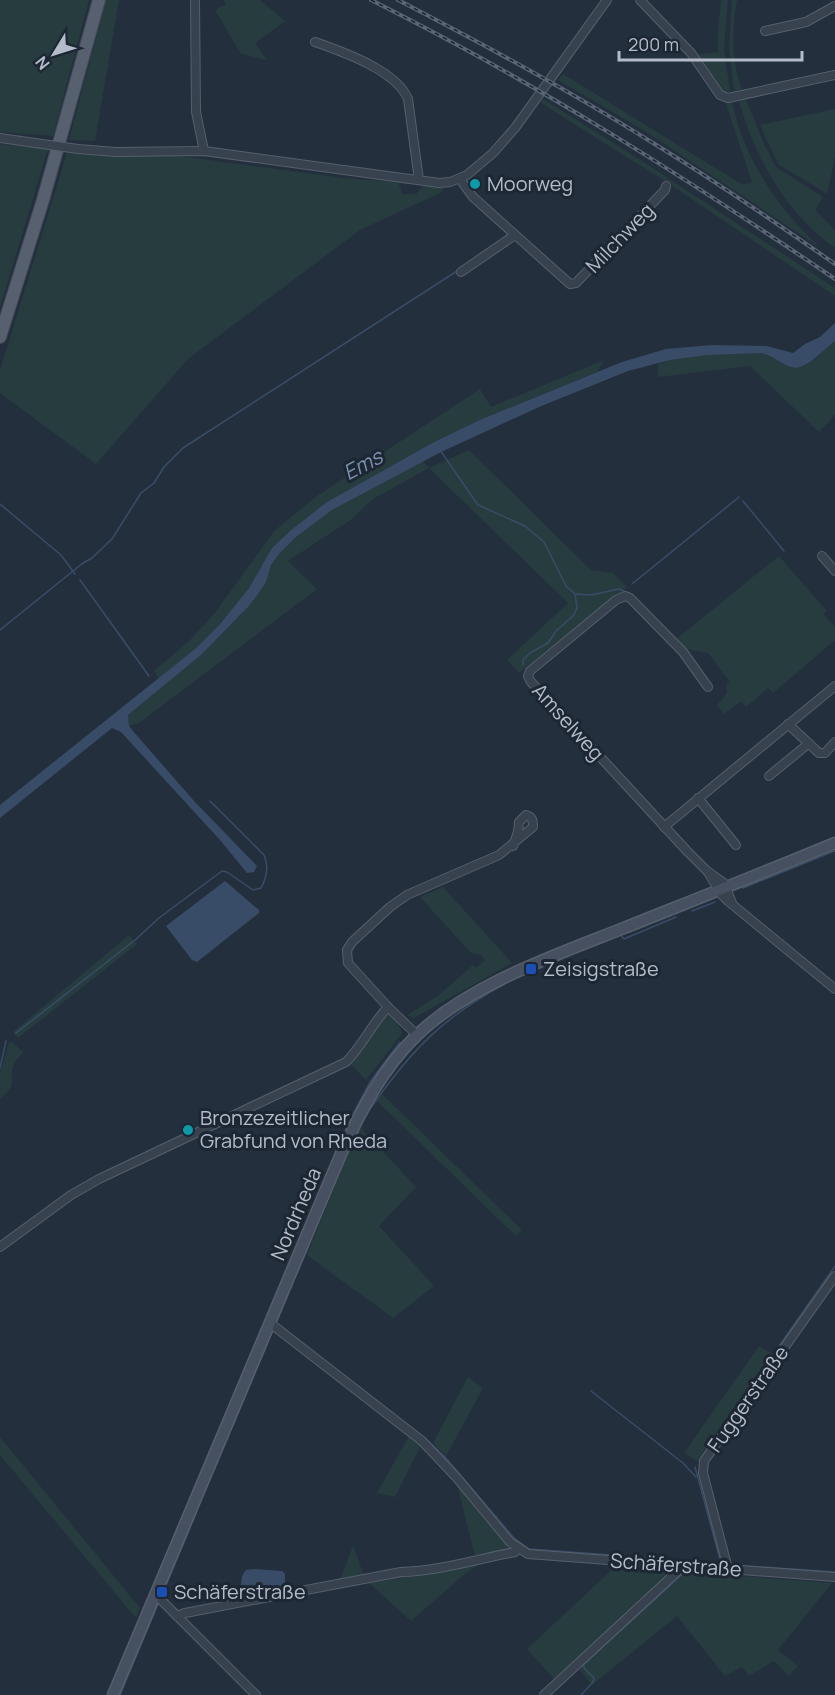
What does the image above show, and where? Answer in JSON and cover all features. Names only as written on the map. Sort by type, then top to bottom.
[{"type":"main road","points":[[0,337],[43,200],[99,0]]},
{"type":"main road","name":"Nordrheda","points":[[113,1695],[356,1120],[398,1055],[417,1035],[455,1007],[509,975],[835,843]]},
{"type":"street","points":[[195,0],[196,112],[204,151]]},
{"type":"street","points":[[0,138],[116,152],[204,151],[439,183],[460,179],[475,170],[515,128],[607,0]]},
{"type":"street","points":[[640,0],[697,61],[720,95],[728,98],[835,75]]},
{"type":"street","points":[[765,31],[806,22],[835,6]]},
{"type":"street","points":[[315,42],[363,61],[405,92],[408,99],[419,180]]},
{"type":"street","name":"Milchweg","points":[[460,179],[473,197],[570,284],[576,284],[665,190],[666,186]]},
{"type":"street","points":[[461,272],[515,235]]},
{"type":"street","points":[[822,556],[834,567]]},
{"type":"street","name":"Amselweg","points":[[708,687],[682,652],[630,598],[625,596],[616,600],[537,665],[528,676],[531,682],[707,870],[732,903],[835,989]]},
{"type":"street","points":[[664,826],[834,688]]},
{"type":"street","points":[[788,724],[822,754],[835,742]]},
{"type":"street","points":[[769,776],[808,744]]},
{"type":"street","points":[[698,798],[736,845]]},
{"type":"street","points":[[417,1035],[348,963],[347,950],[352,942],[390,907],[407,895],[473,868],[513,846]]},
{"type":"street","points":[[0,1247],[71,1195],[99,1179],[346,1062],[357,1050],[375,1021],[388,1007]]},
{"type":"street","name":"Fuggerstraße","points":[[729,1569],[703,1473],[704,1461],[835,1276]]},
{"type":"street","points":[[270,1323],[422,1442],[457,1478],[518,1549]]},
{"type":"street","name":"Schäferstraße","points":[[177,1616],[390,1574],[430,1570],[515,1552],[518,1549],[528,1554],[835,1577]]},
{"type":"street","points":[[544,1695],[678,1571],[679,1564]]},
{"type":"street","points":[[156,1596],[256,1695]]},
{"type":"green space","points":[[0,0],[89,0],[53,136],[0,132]]},
{"type":"green space","points":[[106,0],[119,0],[95,141],[69,140]]},
{"type":"green space","points":[[224,0],[260,0],[285,21],[255,43],[267,60],[241,54],[215,10],[226,4]]},
{"type":"green space","points":[[721,0],[728,0],[724,48],[730,92],[721,93],[694,55],[718,52]]},
{"type":"green space","points":[[732,0],[737,0],[733,45],[742,89],[734,91],[729,48]]},
{"type":"green space","points":[[563,74],[743,185],[752,182],[726,104],[732,102],[745,144],[765,183],[791,217],[822,249],[648,133],[558,80]]},
{"type":"green space","points":[[543,99],[636,157],[835,288],[835,296],[668,183],[541,103]]},
{"type":"green space","points":[[746,99],[776,167],[823,197],[815,210],[835,230],[835,248],[817,234],[787,201],[763,163],[739,101]]},
{"type":"green space","points":[[835,109],[835,158],[827,194],[778,164],[760,125]]},
{"type":"green space","points":[[0,144],[48,149],[0,308]]},
{"type":"green space","points":[[67,153],[104,156],[164,154],[344,178],[398,182],[403,194],[416,194],[424,185],[444,188],[442,192],[360,230],[188,359],[96,464],[0,393],[0,370]]},
{"type":"green space","points":[[835,341],[835,415],[819,432],[750,366],[658,377],[658,364],[683,357],[709,354],[761,353],[787,366],[803,366],[815,359]]},
{"type":"green space","points":[[604,360],[597,372],[482,419],[436,441],[327,502],[272,548],[249,588],[221,623],[195,649],[159,678],[154,671],[189,641],[215,613],[274,531],[317,496],[480,389],[491,407]]},
{"type":"green space","points":[[469,450],[591,570],[613,573],[627,587],[519,673],[507,660],[568,603],[429,468]]},
{"type":"green space","points":[[423,461],[429,468],[373,499],[352,519],[288,561],[317,589],[139,723],[129,726],[128,715],[201,655],[248,607],[266,582],[271,565],[296,537],[332,510]]},
{"type":"green space","points":[[779,556],[827,611],[823,614],[835,627],[835,640],[773,693],[768,688],[746,707],[741,701],[724,714],[717,705],[727,693],[726,685],[730,682],[708,653],[686,649],[675,640]]},
{"type":"green space","points":[[443,887],[512,963],[414,1018],[407,1015],[439,995],[473,965],[476,968],[485,960],[481,955],[471,953],[420,897]]},
{"type":"green space","points":[[129,935],[137,944],[18,1038],[13,1032]]},
{"type":"green space","points":[[391,1015],[403,1032],[366,1080],[350,1064],[384,1016]]},
{"type":"green space","points":[[11,1041],[23,1052],[12,1069],[11,1086],[0,1099],[0,1073]]},
{"type":"green space","points":[[382,1094],[522,1230],[516,1236],[377,1101]]},
{"type":"green space","points":[[361,1128],[416,1187],[379,1226],[434,1286],[393,1318],[307,1255],[355,1136]]},
{"type":"green space","points":[[759,1346],[772,1354],[697,1461],[684,1453]]},
{"type":"green space","points":[[468,1377],[483,1388],[446,1456],[433,1443]]},
{"type":"green space","points":[[409,1436],[421,1445],[395,1497],[377,1493]]},
{"type":"green space","points":[[0,1437],[140,1608],[136,1618],[0,1455]]},
{"type":"green space","points":[[456,1480],[507,1544],[505,1550],[475,1556]]},
{"type":"green space","points":[[353,1545],[364,1576],[340,1580]]},
{"type":"green space","points":[[481,1563],[467,1572],[411,1621],[369,1583],[430,1574]]},
{"type":"green space","points":[[618,1564],[671,1567],[672,1573],[554,1679],[527,1649]]},
{"type":"green space","points":[[687,1572],[832,1583],[778,1650],[798,1666],[789,1676],[774,1661],[749,1676],[742,1667],[725,1676],[677,1616],[592,1685],[578,1667]]},
{"type":"water","points":[[835,323],[835,341],[814,359],[796,368],[761,353],[707,355],[670,360],[628,371],[539,407],[441,452],[332,510],[296,537],[271,565],[266,582],[248,607],[201,655],[128,715],[129,726],[133,731],[194,801],[257,866],[254,872],[247,873],[220,840],[121,732],[112,728],[0,818],[0,805],[195,649],[221,623],[249,588],[272,548],[327,502],[436,441],[482,419],[622,362],[666,349],[713,345],[766,346],[793,353],[820,337]]},
{"type":"water","points":[[225,881],[259,910],[259,913],[197,962],[192,960],[166,926]]},
{"type":"water","points":[[246,1570],[282,1571],[285,1574],[285,1583],[280,1588],[244,1589],[241,1585],[242,1576]]},
{"type":"waterway","points":[[0,630],[92,558],[112,539],[141,493],[154,483],[164,467],[183,448],[457,271]]},
{"type":"waterway","points":[[440,450],[478,505],[525,526],[544,542],[566,586],[575,594],[577,608],[574,615],[556,631],[548,643],[530,653],[523,660],[523,665]]},
{"type":"waterway","points":[[632,584],[739,497]]},
{"type":"waterway","points":[[743,501],[784,551]]},
{"type":"waterway","points":[[0,504],[61,555],[75,574]]},
{"type":"waterway","points":[[80,580],[149,676]]},
{"type":"waterway","points":[[576,594],[591,595],[619,589],[624,591]]},
{"type":"waterway","points":[[16,1033],[135,940],[159,918],[222,871],[253,890],[261,888],[267,872],[264,855],[210,801]]},
{"type":"waterway","points":[[743,888],[835,851]]},
{"type":"waterway","points":[[692,911],[715,902]]},
{"type":"waterway","points":[[620,934],[624,939],[676,917]]},
{"type":"waterway","points":[[528,972],[574,953]]},
{"type":"waterway","points":[[366,1115],[398,1071],[431,1036],[469,1005],[516,978]]},
{"type":"waterway","points":[[0,1068],[6,1041]]},
{"type":"waterway","points":[[352,1116],[370,1082],[400,1042]]},
{"type":"waterway","points":[[346,1131],[350,1121]]},
{"type":"waterway","points":[[306,1252],[312,1236]]},
{"type":"waterway","points":[[699,1461],[835,1266]]},
{"type":"waterway","points":[[224,1446],[271,1334]]},
{"type":"waterway","points":[[591,1391],[683,1463],[696,1477]]},
{"type":"waterway","points":[[427,1440],[445,1457],[514,1538],[529,1549],[721,1563],[695,1467]]},
{"type":"waterway","points":[[178,1611],[162,1595],[197,1511]]},
{"type":"waterway","points":[[732,1565],[835,1572]]},
{"type":"waterway","points":[[581,1695],[594,1678],[584,1668],[584,1664],[686,1571],[722,1573]]},
{"type":"waterway","points":[[422,1574],[430,1573]]},
{"type":"waterway","points":[[734,1573],[741,1574]]},
{"type":"waterway","points":[[371,1581],[414,1575]]},
{"type":"waterway","points":[[120,1695],[158,1604]]},
{"type":"waterway","points":[[183,1617],[237,1671]]},
{"type":"waterway","points":[[258,1691],[261,1695]]},
{"type":"railway","points":[[371,0],[491,63],[549,97],[665,167],[835,279]]},
{"type":"railway","points":[[398,0],[527,69],[622,124],[722,187],[835,264]]},
{"type":"place","name":"Moorweg","points":[[475,184]]},
{"type":"place","name":"Zeisigstraße","points":[[531,969]]},
{"type":"place","name":"Bronzezeitlicher Grabfund von Rheda","points":[[188,1130]]},
{"type":"place","name":"Schäferstraße","points":[[162,1592]]},
{"type":"water label","name":"Ems","points":[[363,465]]}]
